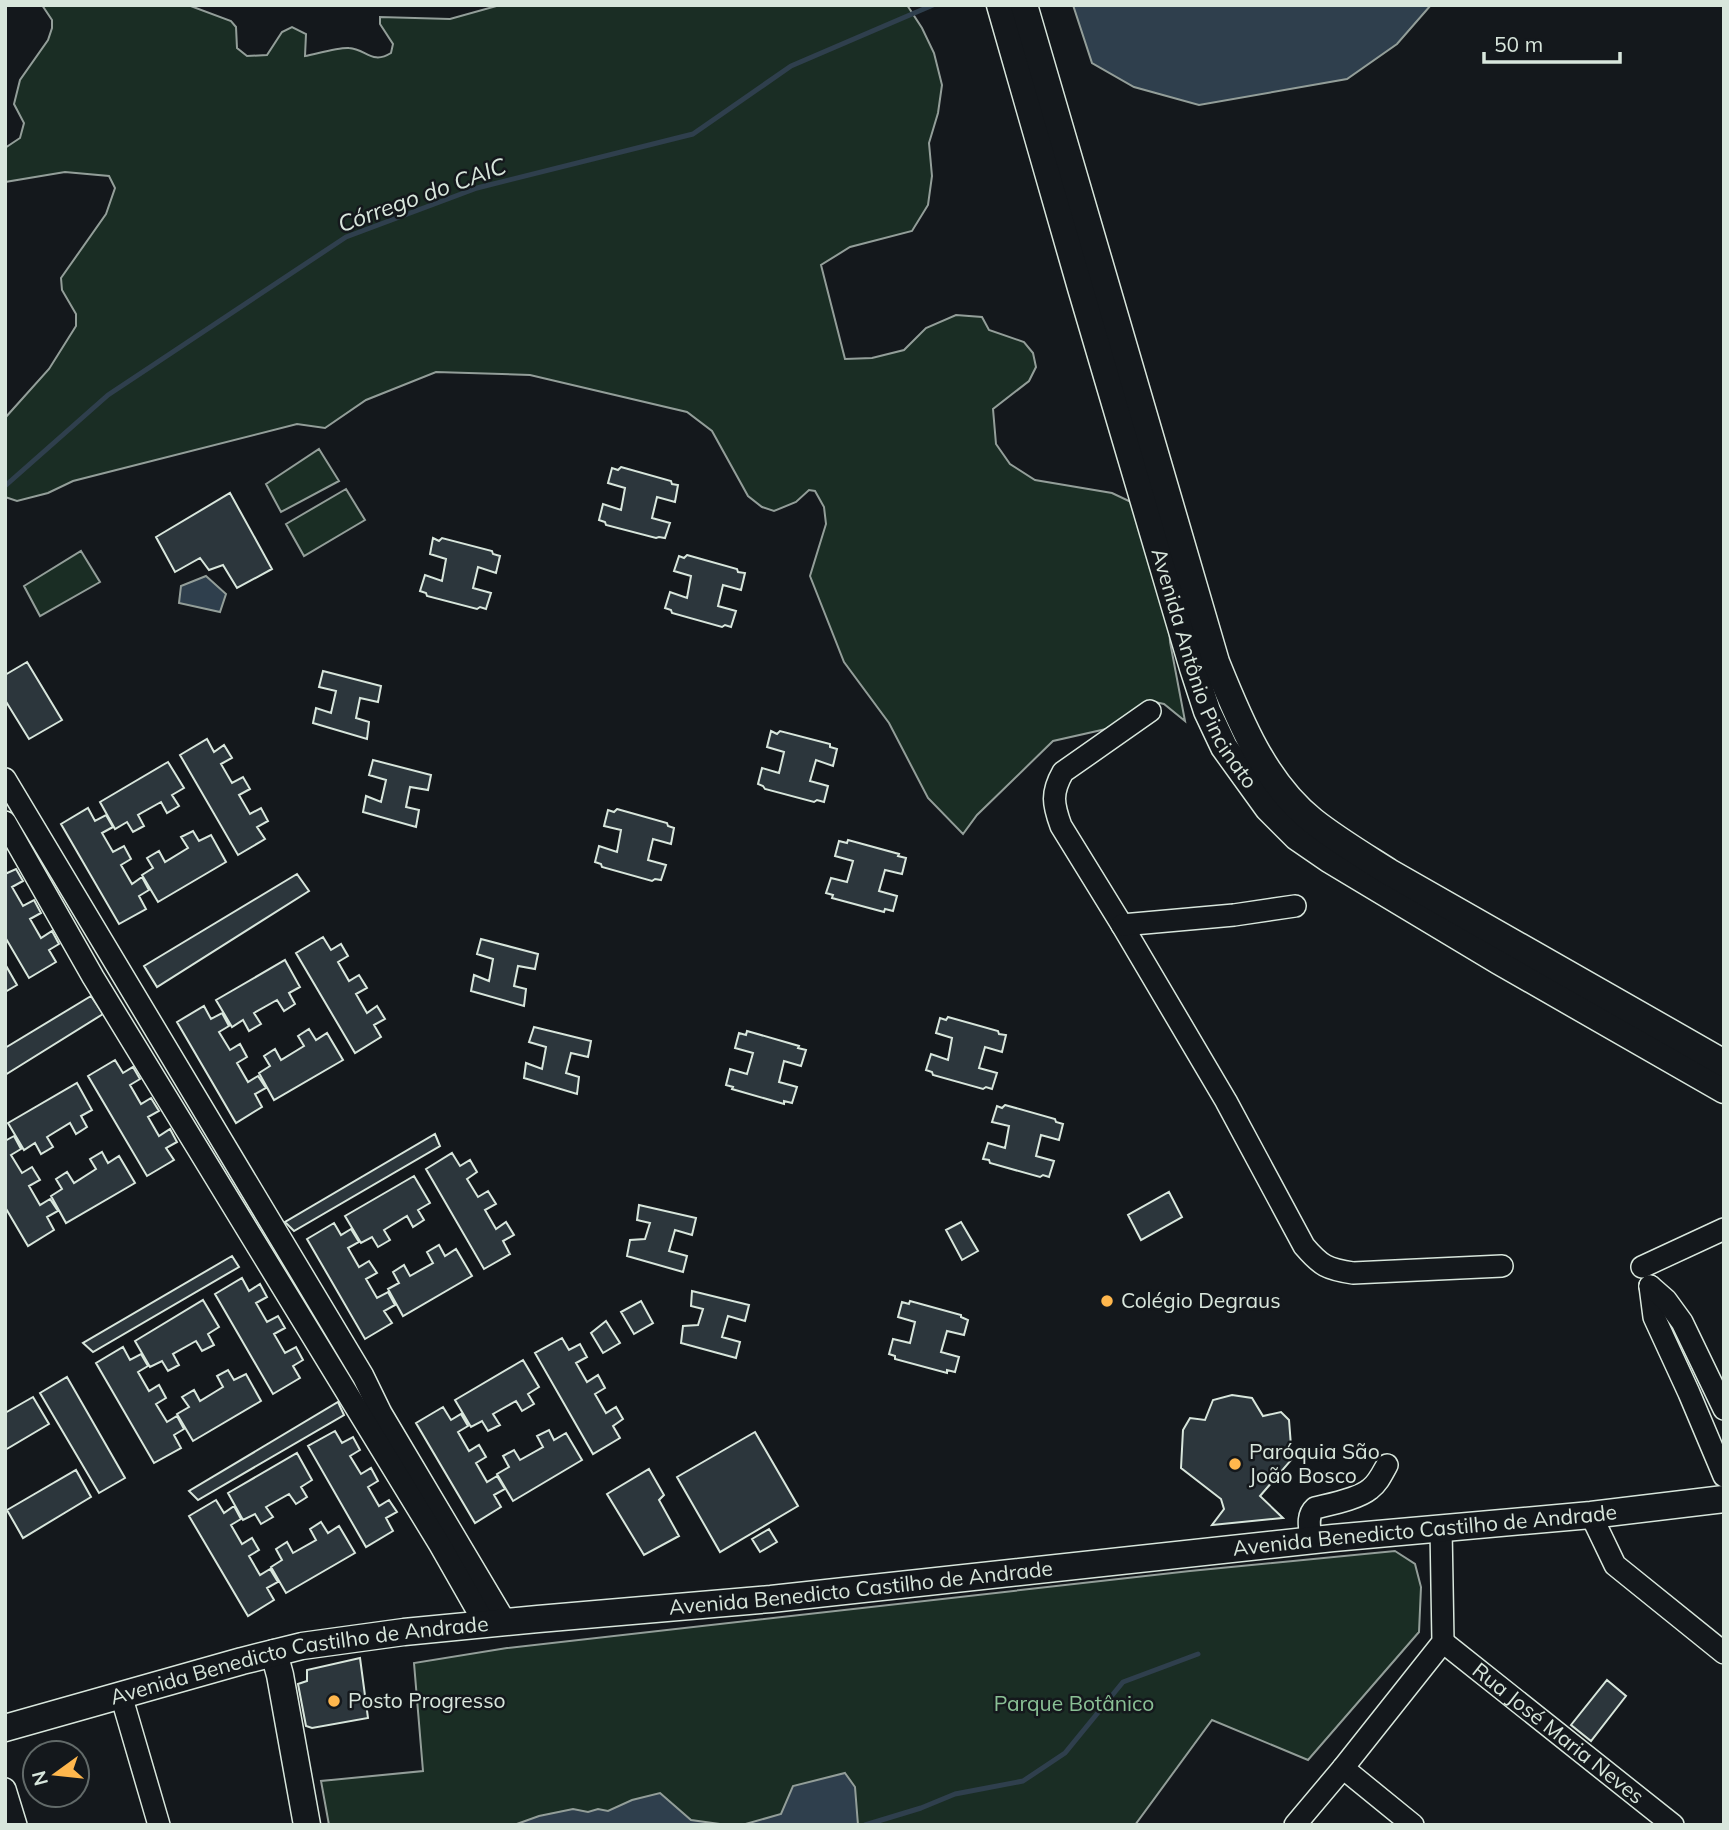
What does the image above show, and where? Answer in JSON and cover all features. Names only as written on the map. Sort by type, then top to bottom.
[{"type":"main road","name":"Avenida Antônio Pincinato","points":[[1000,5],[1192,668],[1207,711],[1224,747],[1268,808],[1297,837],[1329,859],[1499,961],[1724,1090]]},
{"type":"main road","name":"Avenida Antônio Pincinato","points":[[1024,5],[1216,662],[1247,734],[1266,767],[1290,800],[1340,841],[1389,872],[1724,1063]]},
{"type":"main road","name":"Avenida Benedicto Castilho de Andrade","points":[[5,1728],[302,1646],[404,1632],[771,1600],[1311,1540],[1591,1516],[1724,1499]]},
{"type":"main road","points":[[274,1653],[307,1825]]},
{"type":"street","points":[[1150,711],[1063,772],[1053,797],[1061,826],[1226,1101],[1304,1246],[1332,1270],[1353,1273],[1502,1266]]},
{"type":"street","points":[[5,779],[363,1376],[447,1541]]},
{"type":"street","points":[[5,822],[93,977],[496,1623]]},
{"type":"street","points":[[1122,925],[1234,915],[1295,906]]},
{"type":"street","points":[[1642,1267],[1724,1229]]},
{"type":"street","points":[[1724,1409],[1682,1322],[1666,1300],[1650,1286],[1654,1317],[1724,1476]]},
{"type":"street","points":[[1689,1393],[1693,1384],[1704,1380],[1713,1385]]},
{"type":"street","points":[[1311,1540],[1309,1520],[1310,1513],[1315,1508],[1368,1491],[1387,1465]]},
{"type":"street","points":[[1591,1516],[1615,1565],[1724,1653]]},
{"type":"street","points":[[1294,1825],[1443,1642],[1441,1528]]},
{"type":"street","name":"Rua José Maria Neves","points":[[1443,1642],[1673,1825]]},
{"type":"street","points":[[121,1695],[159,1825]]},
{"type":"street","points":[[1343,1768],[1413,1825]]},
{"type":"street","points":[[5,1789],[16,1825]]},
{"type":"green space","points":[[42,5],[188,5],[231,21],[236,27],[237,48],[247,56],[267,55],[282,32],[292,27],[306,34],[305,56],[349,48],[379,57],[391,53],[393,44],[380,24],[380,17],[450,19],[500,5],[907,5],[934,53],[942,85],[938,113],[929,143],[932,176],[928,205],[912,231],[850,247],[821,265],[845,359],[872,358],[904,350],[926,328],[956,315],[982,317],[989,330],[1024,342],[1033,353],[1036,367],[1029,381],[993,409],[996,444],[1010,464],[1035,480],[1112,493],[1146,509],[1167,585],[1170,642],[1185,721],[1164,704],[1155,702],[1106,729],[1053,741],[977,815],[963,834],[928,798],[889,723],[844,662],[810,576],[826,524],[824,507],[815,491],[809,490],[796,502],[774,511],[762,507],[748,496],[712,431],[687,412],[530,375],[436,372],[366,400],[325,428],[297,424],[73,481],[48,493],[17,501],[5,497],[5,418],[49,369],[76,326],[76,314],[62,290],[61,278],[106,214],[115,188],[109,176],[65,172],[5,182],[5,148],[20,138],[24,123],[14,104],[20,80],[48,40],[52,28],[52,20]]},
{"type":"green space","points":[[319,449],[339,481],[281,512],[266,484]]},
{"type":"green space","points":[[346,489],[365,520],[304,556],[286,524]]},
{"type":"green space","points":[[81,551],[100,582],[40,616],[24,586]]},
{"type":"green space","name":"Parque Botânico","points":[[1395,1551],[1415,1564],[1421,1587],[1419,1632],[1308,1760],[1212,1720],[1135,1825],[329,1825],[321,1781],[423,1771],[414,1663],[507,1648],[1190,1571]]},
{"type":"water","points":[[1073,5],[1431,5],[1397,44],[1347,79],[1199,105],[1134,87],[1092,63]]},
{"type":"water","points":[[206,576],[226,594],[220,612],[179,603],[181,586]]},
{"type":"water","points":[[845,1773],[855,1787],[858,1825],[742,1825],[781,1814],[793,1786]]},
{"type":"water","points":[[660,1793],[691,1820],[727,1825],[514,1825],[539,1816],[573,1809],[588,1812],[598,1809],[608,1811],[632,1800]]},
{"type":"building","points":[[621,467],[678,485],[675,502],[657,497],[652,518],[670,523],[665,538],[606,525],[599,520],[603,504],[621,510],[625,488],[608,483],[612,468],[618,470]]},
{"type":"building","points":[[230,493],[272,569],[237,588],[223,565],[209,570],[200,558],[175,572],[156,537]]},
{"type":"building","points":[[433,538],[492,551],[500,556],[496,573],[478,567],[473,588],[491,593],[486,609],[427,596],[420,591],[425,575],[442,581],[446,559],[430,554]]},
{"type":"building","points":[[687,555],[745,573],[741,590],[723,585],[718,606],[736,611],[731,627],[672,613],[665,608],[670,592],[687,598],[691,576],[674,571],[679,556],[684,558]]},
{"type":"building","points":[[27,662],[62,720],[29,739],[5,700],[5,675]]},
{"type":"building","points":[[323,671],[381,686],[378,702],[360,698],[356,718],[369,722],[367,739],[313,723],[316,708],[331,713],[336,691],[319,687]]},
{"type":"building","points":[[771,731],[830,744],[830,747],[837,749],[833,766],[816,760],[810,781],[828,786],[824,802],[814,802],[765,789],[758,784],[762,768],[779,773],[784,752],[767,747]]},
{"type":"building","points":[[207,739],[214,752],[224,745],[232,758],[221,764],[232,783],[243,777],[250,789],[239,795],[250,814],[261,808],[268,821],[257,827],[265,839],[238,855],[180,755]]},
{"type":"building","points":[[373,760],[431,775],[428,790],[410,787],[406,807],[419,810],[416,827],[363,812],[366,796],[381,802],[386,780],[369,775]]},
{"type":"building","points":[[168,762],[184,788],[172,795],[179,806],[167,813],[161,802],[138,815],[144,826],[133,832],[127,822],[115,829],[100,802]]},
{"type":"building","points":[[88,808],[95,821],[106,815],[113,827],[102,833],[113,852],[124,846],[131,859],[121,865],[132,884],[142,877],[149,890],[139,896],[146,909],[119,924],[61,824]]},
{"type":"building","points":[[617,809],[667,823],[674,828],[671,844],[653,839],[648,860],[666,865],[661,880],[652,881],[602,867],[595,862],[599,846],[617,852],[621,830],[604,826],[608,810],[614,812]]},
{"type":"building","points":[[193,831],[199,841],[211,835],[226,862],[158,902],[142,875],[153,868],[147,858],[159,851],[165,862],[188,848],[181,837]]},
{"type":"building","points":[[848,840],[906,858],[902,874],[885,870],[879,891],[897,896],[893,911],[885,909],[884,912],[832,898],[833,895],[826,893],[831,878],[847,882],[853,861],[835,856],[839,841],[847,843]]},
{"type":"building","points":[[16,869],[23,881],[12,887],[23,906],[34,900],[41,913],[30,919],[41,938],[52,931],[59,944],[49,950],[56,962],[29,978],[5,937],[5,874]]},
{"type":"building","points":[[297,874],[309,891],[157,987],[144,966]]},
{"type":"building","points":[[323,937],[331,950],[341,944],[348,956],[338,962],[349,981],[359,975],[367,988],[356,994],[367,1013],[377,1006],[385,1019],[374,1025],[381,1037],[355,1053],[296,953]]},
{"type":"building","points":[[481,939],[538,954],[535,969],[518,966],[514,986],[526,989],[524,1006],[471,991],[474,975],[489,981],[493,959],[477,954]]},
{"type":"building","points":[[285,960],[300,987],[289,993],[295,1004],[284,1011],[277,1000],[254,1013],[261,1024],[249,1031],[243,1020],[232,1027],[216,1000]]},
{"type":"building","points":[[5,964],[17,985],[5,992]]},
{"type":"building","points":[[91,996],[103,1014],[5,1075],[5,1048]]},
{"type":"building","points":[[204,1006],[211,1019],[222,1013],[229,1026],[219,1032],[230,1050],[240,1044],[247,1057],[237,1063],[248,1082],[258,1076],[266,1088],[255,1094],[262,1107],[236,1123],[177,1022]]},
{"type":"building","points":[[948,1017],[1006,1035],[1002,1052],[985,1047],[979,1068],[997,1073],[992,1089],[933,1075],[926,1070],[931,1054],[948,1060],[952,1038],[936,1033],[940,1018],[946,1020]]},
{"type":"building","points":[[534,1027],[591,1041],[588,1057],[571,1053],[566,1073],[579,1077],[577,1094],[524,1078],[526,1063],[542,1069],[546,1047],[529,1042]]},
{"type":"building","points":[[309,1029],[316,1040],[327,1033],[343,1060],[274,1100],[259,1073],[270,1066],[264,1056],[275,1049],[281,1060],[304,1046],[298,1036]]},
{"type":"building","points":[[747,1031],[806,1050],[801,1066],[784,1061],[779,1082],[797,1087],[792,1103],[784,1101],[784,1104],[726,1085],[730,1069],[747,1074],[753,1053],[735,1048],[739,1033],[746,1035]]},
{"type":"building","points":[[115,1060],[123,1073],[133,1067],[140,1079],[130,1085],[141,1104],[151,1098],[159,1111],[148,1117],[159,1136],[170,1129],[177,1142],[166,1148],[174,1160],[147,1176],[88,1076]]},
{"type":"building","points":[[77,1083],[92,1110],[81,1116],[87,1127],[76,1134],[70,1123],[47,1137],[53,1147],[41,1154],[35,1143],[24,1150],[8,1123]]},
{"type":"building","points":[[1005,1105],[1055,1119],[1063,1124],[1059,1140],[1041,1135],[1036,1156],[1054,1161],[1049,1177],[1040,1177],[983,1159],[988,1143],[1005,1148],[1009,1126],[992,1122],[997,1106],[1002,1108]]},
{"type":"building","points":[[435,1134],[440,1146],[294,1231],[285,1222]]},
{"type":"building","points":[[14,1136],[21,1149],[11,1155],[22,1173],[32,1167],[40,1180],[29,1186],[40,1205],[50,1199],[58,1211],[47,1217],[54,1230],[28,1246],[5,1207],[5,1141]]},
{"type":"building","points":[[102,1152],[108,1163],[119,1156],[135,1183],[66,1223],[51,1196],[62,1189],[56,1179],[67,1172],[74,1183],[96,1169],[90,1159]]},
{"type":"building","points":[[452,1153],[460,1166],[470,1160],[477,1172],[467,1179],[478,1197],[488,1191],[496,1204],[485,1210],[496,1229],[506,1222],[514,1235],[503,1241],[510,1254],[484,1269],[426,1169]]},
{"type":"building","points":[[414,1176],[430,1203],[418,1210],[424,1220],[413,1227],[407,1216],[384,1230],[390,1240],[378,1247],[372,1237],[361,1243],[345,1216]]},
{"type":"building","points":[[1169,1192],[1182,1217],[1141,1240],[1128,1215]]},
{"type":"building","points":[[639,1205],[696,1218],[692,1235],[675,1230],[669,1251],[687,1256],[683,1272],[627,1256],[630,1240],[645,1239],[650,1223],[637,1220]]},
{"type":"building","points":[[961,1222],[978,1251],[962,1260],[946,1230]]},
{"type":"building","points":[[334,1223],[341,1235],[351,1229],[359,1242],[348,1248],[359,1267],[369,1261],[377,1273],[366,1279],[377,1298],[388,1292],[395,1305],[384,1311],[392,1323],[365,1339],[307,1239]]},
{"type":"building","points":[[439,1245],[445,1256],[456,1249],[472,1276],[403,1316],[388,1289],[399,1283],[393,1272],[404,1265],[410,1276],[433,1263],[427,1252]]},
{"type":"building","points":[[232,1256],[239,1267],[93,1352],[83,1343]]},
{"type":"building","points":[[242,1278],[249,1291],[260,1284],[267,1297],[256,1303],[267,1322],[278,1316],[285,1328],[274,1334],[285,1353],[296,1347],[303,1360],[293,1366],[300,1378],[273,1394],[215,1294]]},
{"type":"building","points":[[692,1291],[749,1305],[745,1321],[728,1316],[722,1337],[740,1342],[736,1358],[681,1343],[683,1326],[698,1325],[703,1309],[691,1306]]},
{"type":"building","points":[[203,1300],[219,1327],[208,1334],[214,1345],[202,1351],[196,1341],[173,1354],[179,1365],[168,1371],[162,1361],[150,1367],[135,1341]]},
{"type":"building","points":[[641,1301],[653,1323],[634,1334],[621,1312]]},
{"type":"building","points":[[910,1301],[961,1315],[968,1320],[964,1335],[947,1331],[941,1352],[959,1357],[955,1372],[947,1370],[947,1373],[895,1359],[895,1356],[889,1354],[893,1339],[910,1343],[915,1322],[898,1317],[902,1302],[909,1304]]},
{"type":"building","points":[[606,1321],[620,1343],[603,1353],[591,1333]]},
{"type":"building","points":[[562,1338],[569,1350],[580,1344],[587,1357],[576,1363],[587,1382],[598,1375],[605,1388],[595,1394],[606,1413],[616,1407],[623,1419],[613,1426],[620,1438],[593,1454],[535,1353]]},
{"type":"building","points":[[123,1347],[130,1360],[141,1354],[148,1366],[138,1372],[149,1391],[159,1385],[166,1398],[156,1404],[167,1422],[177,1416],[184,1429],[174,1435],[181,1448],[154,1463],[96,1363]]},
{"type":"building","points":[[523,1360],[539,1387],[528,1394],[534,1404],[522,1411],[516,1401],[493,1414],[500,1425],[488,1431],[482,1421],[471,1427],[455,1400]]},
{"type":"building","points":[[228,1370],[234,1380],[246,1374],[261,1401],[193,1441],[177,1414],[189,1407],[182,1397],[194,1390],[200,1401],[223,1387],[217,1376]]},
{"type":"building","points":[[67,1377],[125,1478],[99,1493],[40,1393]]},
{"type":"building","name":"Paróquia São João Bosco","points":[[1232,1395],[1252,1398],[1263,1416],[1281,1412],[1289,1420],[1292,1459],[1260,1496],[1283,1518],[1212,1525],[1224,1509],[1221,1499],[1181,1468],[1183,1430],[1190,1418],[1205,1420],[1213,1400]]},
{"type":"building","points":[[33,1397],[49,1424],[5,1450],[5,1413]]},
{"type":"building","points":[[338,1402],[344,1415],[198,1500],[189,1491]]},
{"type":"building","points":[[443,1407],[451,1420],[461,1414],[468,1426],[458,1432],[469,1451],[479,1445],[486,1457],[476,1463],[487,1482],[497,1476],[505,1489],[494,1495],[501,1507],[475,1523],[416,1423]]},
{"type":"building","points":[[549,1430],[554,1440],[566,1433],[582,1460],[513,1501],[497,1474],[509,1467],[503,1456],[514,1450],[520,1460],[543,1447],[537,1436]]},
{"type":"building","points":[[335,1431],[342,1443],[353,1437],[360,1450],[350,1456],[361,1474],[371,1468],[378,1481],[368,1487],[379,1506],[389,1500],[397,1512],[386,1518],[393,1531],[366,1547],[308,1446]]},
{"type":"building","points":[[755,1432],[798,1506],[720,1552],[677,1477]]},
{"type":"building","points":[[297,1453],[312,1480],[301,1487],[307,1497],[296,1504],[289,1494],[266,1507],[273,1517],[261,1524],[255,1514],[243,1520],[228,1493]]},
{"type":"building","points":[[649,1469],[664,1495],[659,1500],[679,1536],[644,1555],[607,1494]]},
{"type":"building","points":[[76,1470],[91,1497],[23,1538],[7,1510]]},
{"type":"building","points":[[216,1500],[224,1513],[234,1506],[241,1519],[231,1525],[242,1544],[252,1538],[259,1550],[249,1556],[260,1575],[270,1569],[278,1582],[267,1588],[274,1600],[248,1616],[189,1516]]},
{"type":"building","points":[[321,1522],[328,1533],[339,1526],[355,1553],[286,1593],[271,1567],[282,1560],[276,1549],[287,1542],[293,1553],[316,1540],[310,1529]]},
{"type":"building","points":[[769,1529],[777,1542],[760,1552],[752,1539]]},
{"type":"building","name":"Posto Progresso","points":[[360,1658],[368,1718],[312,1728],[306,1726],[298,1684],[307,1681],[307,1670]]},
{"type":"building","points":[[1607,1680],[1626,1696],[1591,1741],[1571,1725]]},
{"type":"waterway","name":"Córrego do CAIC","points":[[5,486],[108,395],[346,237],[477,188],[693,134],[791,66],[933,5]]},
{"type":"waterway","points":[[865,1825],[921,1808],[955,1794],[1023,1781],[1065,1753],[1123,1682],[1198,1654]]},
{"type":"place","name":"Colégio Degraus","points":[[1107,1301]]},
{"type":"place","name":"Paróquia São João Bosco","points":[[1235,1464]]},
{"type":"place","name":"Posto Progresso","points":[[334,1701]]}]
